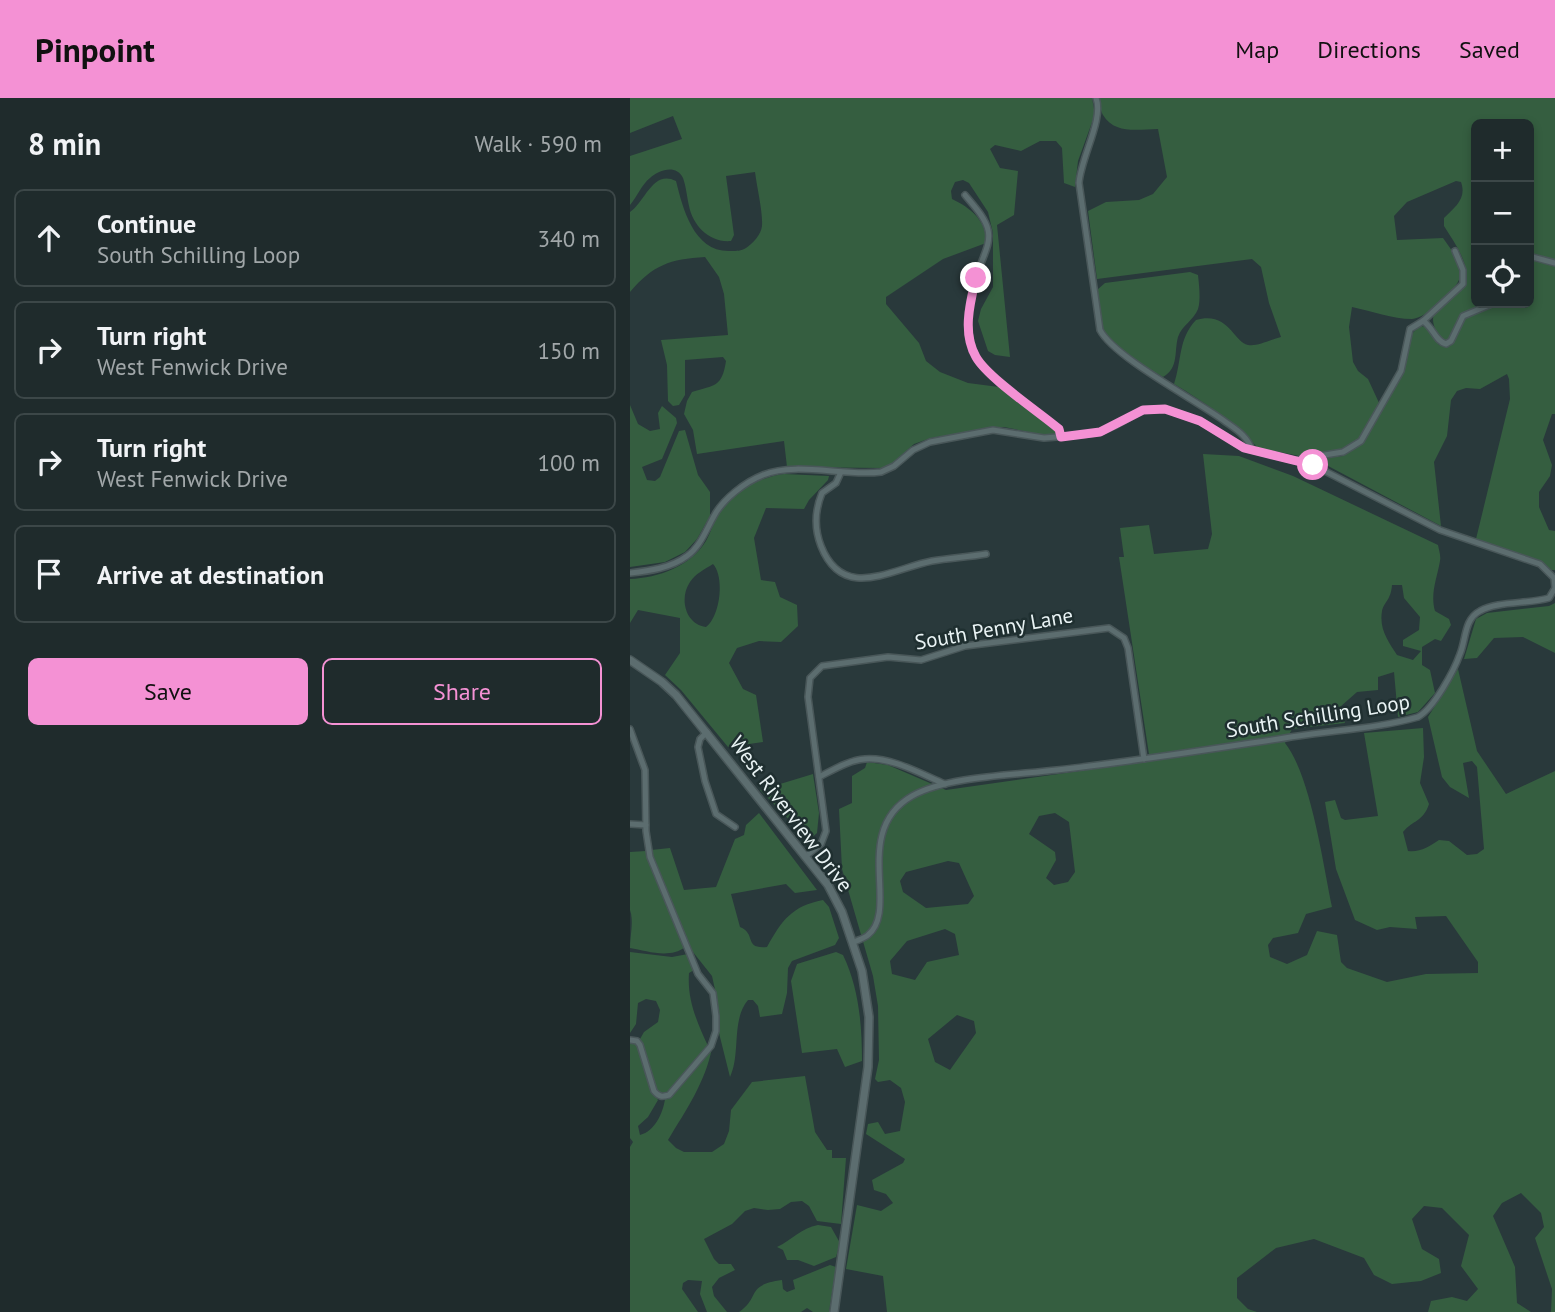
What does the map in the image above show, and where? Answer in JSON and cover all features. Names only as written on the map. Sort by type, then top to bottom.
[{"type":"street","points":[[1096,98],[1099,112],[1082,160],[1079,193],[1100,330],[1104,338],[1118,351],[1242,434],[1249,440],[1252,450]]},
{"type":"street","points":[[965,195],[981,216],[989,233],[968,318],[975,356],[1001,383],[1059,429],[1061,437]]},
{"type":"street","points":[[1297,460],[1343,452],[1361,441],[1401,371],[1410,329],[1423,321],[1462,284],[1463,270],[1455,251]]},
{"type":"street","points":[[1534,257],[1555,263]]},
{"type":"street","points":[[1423,321],[1432,329],[1438,341],[1446,344],[1451,341],[1463,316],[1482,308]]},
{"type":"street","name":"South Schilling Loop","points":[[630,573],[667,566],[689,555],[720,506],[761,475],[785,470],[881,472],[930,442],[993,430],[1044,438],[1100,432],[1143,410],[1153,408],[1181,413],[1200,421],[1252,450],[1297,460],[1327,471],[1440,530],[1540,564],[1554,578],[1555,588],[1549,598],[1479,611],[1468,624],[1457,662],[1436,699],[1418,717],[1144,759],[945,784],[911,797],[897,808],[887,823],[879,844],[877,922],[868,935],[854,942]]},
{"type":"street","points":[[841,472],[836,483],[822,494],[816,517],[816,531],[825,555],[840,572],[851,578],[863,578],[887,575],[932,561],[985,554]]},
{"type":"street","name":"South Penny Lane","points":[[806,856],[821,844],[826,831],[807,685],[822,666],[888,657],[921,660],[965,646],[1101,627],[1116,631],[1124,638],[1128,648],[1144,759]]},
{"type":"street","name":"West Riverview Drive","points":[[631,662],[676,695],[806,856],[831,891],[854,942],[867,997],[870,1039],[834,1312]]},
{"type":"street","points":[[630,729],[645,770],[647,844],[654,868],[698,974],[713,993],[716,1031],[704,1056],[668,1095],[663,1097],[654,1091],[640,1045],[637,1041],[630,1040]]},
{"type":"street","points":[[707,732],[698,747],[705,781],[716,814],[721,820],[735,827]]},
{"type":"street","points":[[819,777],[866,759],[889,762],[945,784]]},
{"type":"street","points":[[630,824],[646,825]]},
{"type":"green space","points":[[630,98],[1092,98],[1095,114],[1078,161],[1075,187],[1064,183],[1062,148],[1056,141],[1040,141],[1021,151],[995,145],[990,149],[1000,168],[1018,171],[1014,215],[997,225],[1010,357],[988,351],[978,321],[993,287],[993,233],[988,212],[969,183],[963,180],[955,182],[951,191],[952,199],[981,222],[986,243],[943,259],[886,297],[886,304],[919,343],[926,361],[940,372],[968,383],[999,387],[1055,430],[1057,435],[1004,427],[931,438],[914,444],[892,464],[883,468],[787,467],[784,441],[697,454],[693,430],[684,414],[687,401],[692,392],[712,386],[720,380],[726,361],[723,357],[685,360],[685,395],[679,405],[673,406],[668,401],[667,365],[661,340],[728,335],[724,294],[719,277],[705,257],[663,265],[646,275],[630,292],[630,212],[655,183],[668,178],[676,181],[682,204],[699,237],[718,250],[742,250],[756,238],[762,226],[755,172],[726,176],[734,235],[731,241],[710,236],[694,220],[683,178],[676,171],[667,170],[654,175],[644,184],[630,205],[630,156],[682,139],[673,116],[630,133]]},
{"type":"green space","points":[[1099,98],[1555,98],[1555,260],[1534,256],[1534,119],[1471,119],[1471,308],[1477,308],[1462,314],[1450,340],[1440,340],[1433,322],[1435,312],[1463,286],[1466,279],[1463,259],[1444,226],[1444,218],[1461,198],[1461,182],[1456,181],[1407,202],[1394,216],[1397,240],[1443,238],[1460,268],[1460,278],[1456,286],[1434,308],[1418,318],[1405,319],[1352,307],[1349,327],[1353,362],[1358,371],[1368,379],[1380,405],[1362,436],[1353,446],[1336,452],[1300,456],[1258,448],[1218,413],[1174,384],[1183,342],[1196,320],[1207,318],[1223,323],[1248,345],[1281,337],[1269,303],[1261,267],[1252,259],[1097,279],[1088,211],[1106,202],[1139,200],[1153,194],[1167,177],[1158,129],[1128,130],[1114,126],[1101,109]]},
{"type":"green space","points":[[1534,260],[1555,265],[1555,414],[1552,414],[1543,440],[1552,465],[1550,476],[1539,492],[1539,507],[1549,530],[1555,531],[1555,570],[1539,561],[1476,539],[1510,399],[1507,374],[1480,389],[1466,388],[1457,391],[1451,400],[1447,436],[1434,462],[1441,526],[1315,459],[1343,456],[1364,442],[1403,371],[1411,335],[1419,326],[1429,330],[1439,345],[1448,347],[1453,344],[1464,317],[1488,308],[1534,308]]},
{"type":"green space","points":[[1190,272],[1198,275],[1199,306],[1180,333],[1174,364],[1163,377],[1129,357],[1107,337],[1100,320],[1097,290],[1105,283]]},
{"type":"green space","points":[[630,405],[638,424],[650,431],[660,429],[658,413],[662,406],[676,418],[677,423],[662,459],[642,467],[647,480],[655,481],[660,477],[679,431],[685,430],[698,475],[710,492],[710,516],[697,539],[685,552],[665,562],[630,567]]},
{"type":"green space","points":[[1203,454],[1239,456],[1293,476],[1438,545],[1440,559],[1434,605],[1435,611],[1449,619],[1451,625],[1441,641],[1435,639],[1422,647],[1422,665],[1430,670],[1435,693],[1418,712],[1398,717],[1394,672],[1378,677],[1378,690],[1357,692],[1340,707],[1345,723],[1292,729],[1285,743],[1302,776],[1309,798],[1332,907],[1306,914],[1298,933],[1273,938],[1268,945],[1270,957],[1287,964],[1307,955],[1317,931],[1337,935],[1341,962],[1347,968],[1387,982],[1426,974],[1478,973],[1478,962],[1446,916],[1415,917],[1417,929],[1390,927],[1377,930],[1355,920],[1336,869],[1325,802],[1335,800],[1341,818],[1345,820],[1378,816],[1364,733],[1423,728],[1424,757],[1420,783],[1429,804],[1421,818],[1403,832],[1408,851],[1420,850],[1439,840],[1449,841],[1467,855],[1477,854],[1484,849],[1477,767],[1472,761],[1463,763],[1469,798],[1450,787],[1442,777],[1428,717],[1458,669],[1477,751],[1506,794],[1555,771],[1555,1312],[1551,1312],[1552,1289],[1535,1238],[1544,1227],[1541,1213],[1521,1193],[1502,1203],[1493,1216],[1515,1267],[1517,1303],[1531,1312],[1428,1312],[1431,1301],[1452,1297],[1467,1301],[1478,1289],[1461,1266],[1469,1235],[1442,1208],[1424,1206],[1412,1219],[1422,1249],[1439,1259],[1441,1273],[1421,1281],[1392,1284],[1374,1275],[1364,1258],[1314,1239],[1276,1248],[1237,1278],[1237,1298],[1248,1309],[1257,1312],[887,1312],[883,1276],[846,1269],[857,1205],[881,1211],[893,1203],[886,1194],[874,1190],[872,1180],[903,1163],[905,1159],[866,1134],[868,1124],[878,1122],[885,1134],[900,1131],[905,1102],[901,1088],[890,1080],[878,1082],[875,1079],[879,1060],[878,1006],[873,976],[842,869],[839,809],[852,803],[852,776],[865,768],[867,762],[888,765],[946,790],[1150,761],[1119,557],[1124,557],[1120,528],[1149,525],[1154,554],[1208,549],[1212,534]],"holes":[[[1392,585],[1402,585],[1404,598],[1420,617],[1419,630],[1403,640],[1403,646],[1421,651],[1413,660],[1397,655],[1383,629],[1382,611]],[[1055,813],[1069,822],[1075,872],[1068,882],[1054,885],[1046,878],[1056,860],[1055,852],[1029,834],[1039,816]],[[948,861],[959,863],[974,896],[968,904],[926,908],[903,892],[900,881],[906,872]],[[945,929],[955,934],[959,955],[927,962],[915,980],[892,974],[890,961],[907,941]],[[957,1015],[974,1021],[976,1033],[950,1070],[935,1062],[928,1039]]]},
{"type":"green space","points":[[775,476],[829,476],[804,509],[766,508],[754,538],[761,580],[775,582],[780,597],[797,605],[798,626],[781,642],[759,641],[737,648],[729,663],[743,689],[756,695],[763,742],[728,747],[681,690],[665,675],[680,653],[680,618],[638,610],[630,623],[630,579],[652,576],[683,564],[700,550],[720,511],[732,497],[757,481]],"holes":[[[713,564],[720,587],[718,606],[706,627],[699,625],[689,616],[685,595],[690,582],[697,574]]]},
{"type":"green space","points":[[1555,603],[1555,653],[1523,637],[1494,638],[1477,658],[1464,659],[1476,619],[1487,613]]},
{"type":"green space","points":[[813,774],[819,813],[817,833],[809,840],[760,790]]},
{"type":"green space","points":[[759,813],[817,890],[795,893],[786,884],[731,894],[740,927],[748,933],[755,946],[767,947],[778,929],[796,910],[823,900],[829,907],[839,938],[835,945],[792,961],[788,968],[787,993],[782,1014],[760,1017],[758,1006],[753,1000],[748,1000],[740,1017],[730,1077],[718,1029],[712,976],[689,947],[651,850],[670,848],[684,890],[716,887],[735,839],[744,835],[746,825]]},
{"type":"green space","points":[[646,851],[685,947],[679,951],[658,953],[630,948],[630,852]]},
{"type":"green space","points":[[630,952],[672,957],[688,954],[694,970],[689,973],[691,1002],[708,1046],[667,1093],[659,1094],[656,1090],[640,1039],[644,1032],[658,1022],[660,1010],[656,1001],[646,999],[638,1003],[636,1024],[630,1033]]},
{"type":"green space","points":[[836,952],[843,955],[853,980],[859,1007],[862,1061],[845,1067],[837,1049],[802,1053],[791,981],[797,964]]},
{"type":"green space","points":[[630,1042],[639,1045],[653,1092],[658,1100],[648,1117],[638,1126],[640,1135],[654,1126],[665,1099],[712,1048],[700,1085],[668,1140],[676,1148],[684,1152],[712,1152],[724,1144],[729,1131],[731,1110],[752,1082],[805,1076],[815,1132],[827,1150],[832,1150],[832,1158],[846,1158],[841,1224],[817,1221],[809,1206],[802,1201],[791,1202],[780,1209],[754,1208],[745,1211],[732,1224],[704,1239],[719,1264],[731,1264],[735,1270],[719,1278],[712,1287],[714,1296],[727,1312],[707,1312],[700,1294],[702,1281],[688,1280],[683,1283],[682,1289],[698,1312],[630,1312],[630,1147],[633,1142],[630,1138]]},
{"type":"green space","points":[[818,1225],[831,1227],[840,1243],[836,1257],[814,1266],[798,1260],[787,1260],[783,1250],[777,1247]]},
{"type":"green space","points":[[830,1265],[836,1267],[829,1312],[813,1312],[807,1308],[801,1312],[739,1312],[763,1285],[782,1280],[783,1289],[787,1292],[795,1289],[793,1280]]},
{"type":"route","points":[[976,278],[968,318],[975,356],[1001,383],[1059,429],[1061,437],[1100,432],[1143,410],[1165,409],[1200,421],[1244,448],[1313,465]]}]
